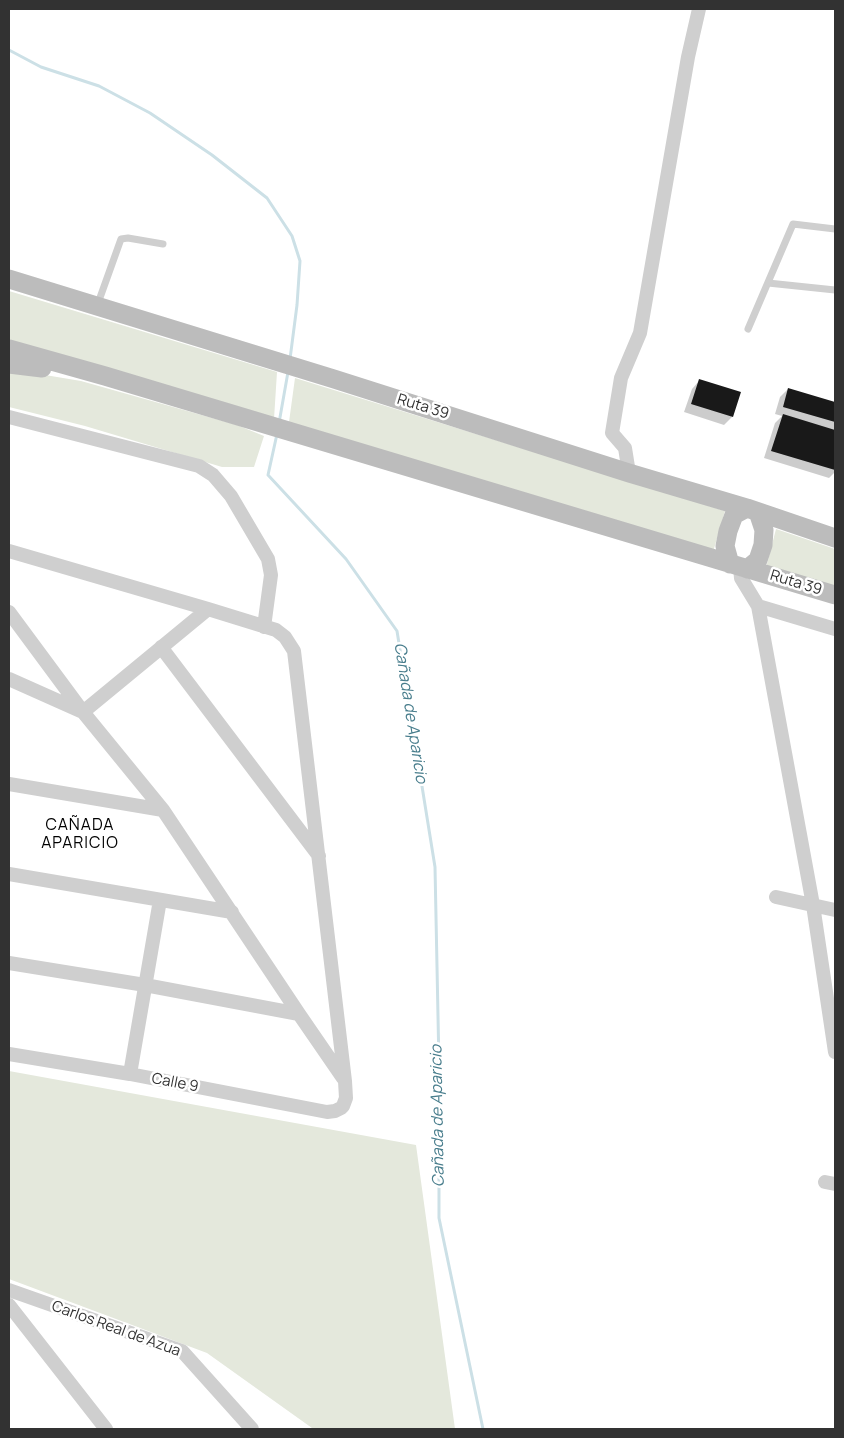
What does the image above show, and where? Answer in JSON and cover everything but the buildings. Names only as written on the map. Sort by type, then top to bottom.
[{"type":"main road","name":"Ruta 39","points":[[9,279],[280,362],[752,510],[835,538]]},
{"type":"main road","name":"Ruta 39","points":[[9,349],[105,376],[835,595]]},
{"type":"main road","points":[[9,364],[105,376]]},
{"type":"main road","points":[[752,510],[764,530],[763,545],[758,560],[739,566],[725,546],[728,531],[734,515],[752,510]]},
{"type":"street","points":[[629,473],[625,448],[612,433],[622,378],[640,333],[698,9]]},
{"type":"street","points":[[9,417],[199,466],[213,476],[232,496],[268,559],[271,575],[264,626]]},
{"type":"street","points":[[9,551],[276,630],[285,638],[294,651],[345,1081]]},
{"type":"street","points":[[739,566],[741,578],[758,606],[813,905],[835,1049]]},
{"type":"street","points":[[758,606],[835,629]]},
{"type":"street","points":[[83,712],[208,609]]},
{"type":"street","points":[[9,612],[83,712],[162,810],[345,1081]]},
{"type":"street","points":[[161,647],[319,857]]},
{"type":"street","points":[[9,679],[83,712]]},
{"type":"street","points":[[9,784],[162,810]]},
{"type":"street","points":[[9,874],[232,912]]},
{"type":"street","points":[[776,896],[835,910]]},
{"type":"street","points":[[130,1074],[160,900]]},
{"type":"street","points":[[9,963],[298,1014]]},
{"type":"street","name":"Calle 9","points":[[9,1054],[130,1074],[327,1112],[335,1111],[343,1106],[346,1098],[345,1081]]},
{"type":"street","name":"Carlos Real de Azua","points":[[9,1290],[182,1351],[252,1429]]},
{"type":"street","points":[[9,1305],[106,1429]]},
{"type":"lane","points":[[748,330],[793,224],[835,229]]},
{"type":"lane","points":[[96,306],[121,239],[128,238],[163,244]]},
{"type":"lane","points":[[768,284],[835,290]]},
{"type":"shaded area","points":[[9,291],[277,372],[274,419],[9,343]]},
{"type":"shaded area","points":[[9,369],[81,381],[237,425],[264,436],[254,467],[222,467],[85,426],[9,407]]},
{"type":"shaded area","points":[[295,378],[725,511],[713,552],[289,422]]},
{"type":"shaded area","points":[[776,529],[835,549],[835,588],[766,568]]},
{"type":"shaded area","points":[[9,1071],[416,1145],[455,1429],[312,1428],[207,1353],[9,1279]]},
{"type":"waterway","name":"Cañada de Aparicio","points":[[9,50],[41,67],[99,86],[150,113],[212,155],[267,198],[292,236],[300,261],[290,359]]},
{"type":"waterway","name":"Cañada de Aparicio","points":[[279,423],[288,372]]},
{"type":"waterway","name":"Cañada de Aparicio","points":[[277,434],[268,475],[346,559],[397,631],[435,867],[439,1066],[439,1218],[483,1429]]},
{"type":"district","name":"CAÑADA APARICIO","points":[[80,835]]}]
